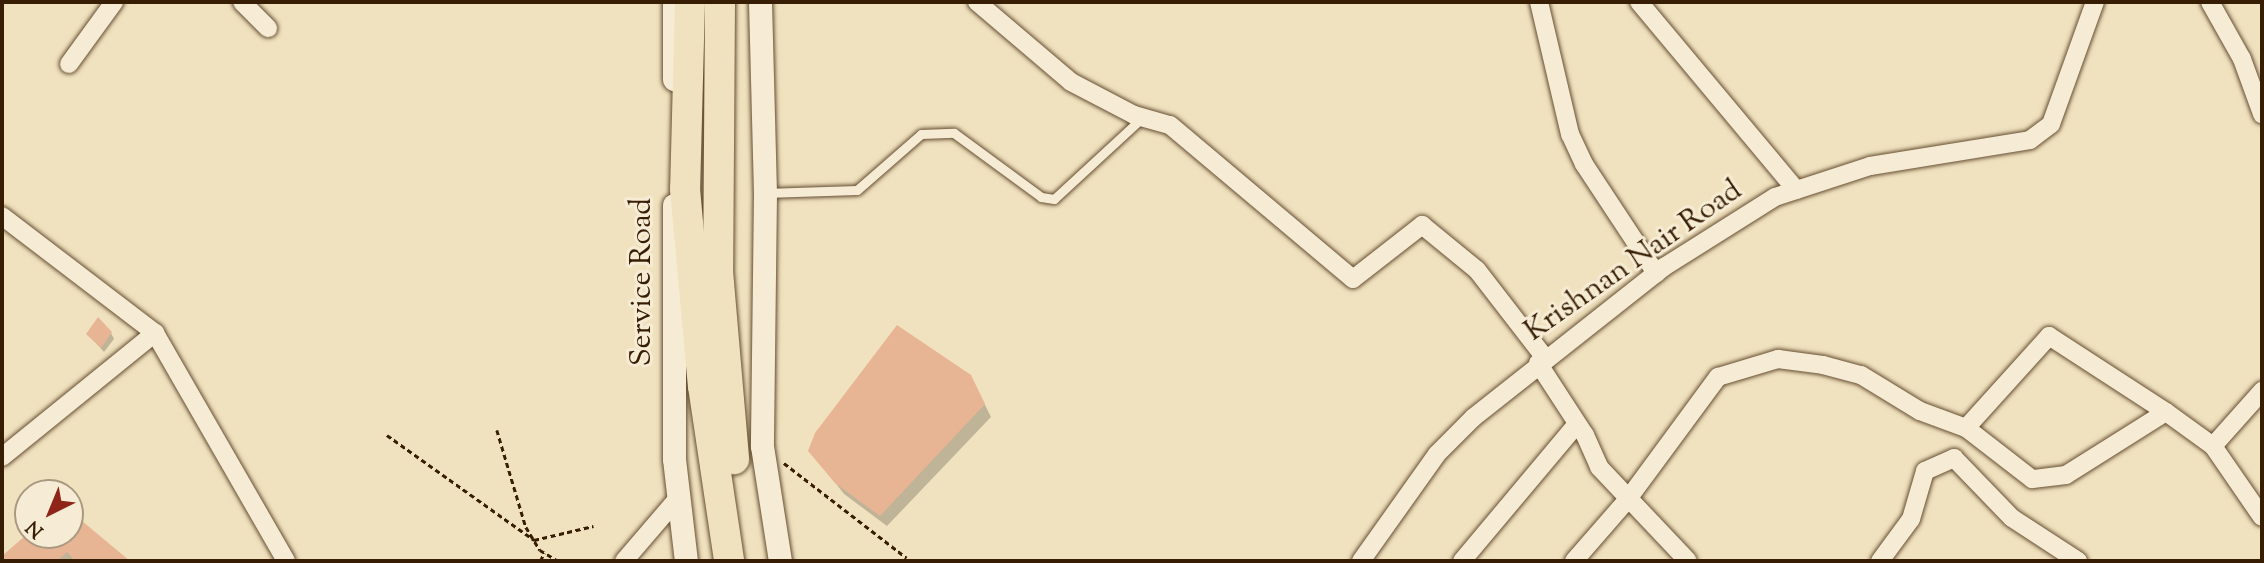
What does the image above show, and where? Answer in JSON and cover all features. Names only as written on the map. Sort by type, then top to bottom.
[{"type":"highway","points":[[690,2],[686,201],[703,386],[729,561]]},
{"type":"highway","points":[[720,2],[718,271],[730,431],[750,561]]},
{"type":"street","points":[[69,64],[114,2]]},
{"type":"street","points":[[242,2],[268,28]]},
{"type":"street","name":"Service Road","points":[[674,2],[674,459],[686,561]]},
{"type":"street","points":[[760,2],[765,193],[762,446],[780,561]]},
{"type":"street","points":[[977,2],[1071,82],[1143,117],[1170,125],[1353,279],[1422,225],[1477,270],[1542,360],[1599,467],[1688,561]]},
{"type":"street","points":[[1539,2],[1570,134],[1584,164],[1656,273]]},
{"type":"street","points":[[1639,2],[1796,190]]},
{"type":"street","name":"Krishnan Nair Road","points":[[1361,561],[1437,454],[1542,360],[1656,273],[1775,197],[1870,166],[2030,140],[2051,124],[2095,2]]},
{"type":"street","points":[[2210,2],[2242,59],[2262,114]]},
{"type":"street","points":[[2,216],[155,333],[286,561]]},
{"type":"street","points":[[5,450],[155,333]]},
{"type":"street","points":[[1966,428],[2049,335],[2213,446],[2262,517]]},
{"type":"street","points":[[1574,561],[1628,499],[1718,377],[1778,359],[1861,375],[1920,411],[1966,428],[2032,479],[2066,475],[2166,412]]},
{"type":"street","points":[[2213,446],[2262,391]]},
{"type":"street","points":[[1462,561],[1577,424]]},
{"type":"street","points":[[1880,561],[1911,519],[1925,471],[1954,458],[2012,518],[2077,561]]},
{"type":"street","points":[[624,561],[679,497]]},
{"type":"lane","points":[[765,193],[857,190],[921,134],[954,133],[1041,197],[1054,199],[1143,117]]},
{"type":"path","points":[[497,430],[515,497],[534,540]]},
{"type":"path","points":[[387,436],[534,540],[544,552],[558,561]]},
{"type":"path","points":[[762,446],[906,558]]},
{"type":"path","points":[[534,540],[593,526]]},
{"type":"path","points":[[540,561],[544,552]]},
{"type":"building","points":[[98,317],[112,332],[101,348],[86,334]]},
{"type":"building","points":[[897,325],[971,375],[985,404],[880,516],[835,483],[808,451],[815,433]]},
{"type":"building","points":[[84,523],[130,561],[75,561],[67,552],[57,561],[2,561],[2,556],[14,546],[14,549],[84,549]]}]
